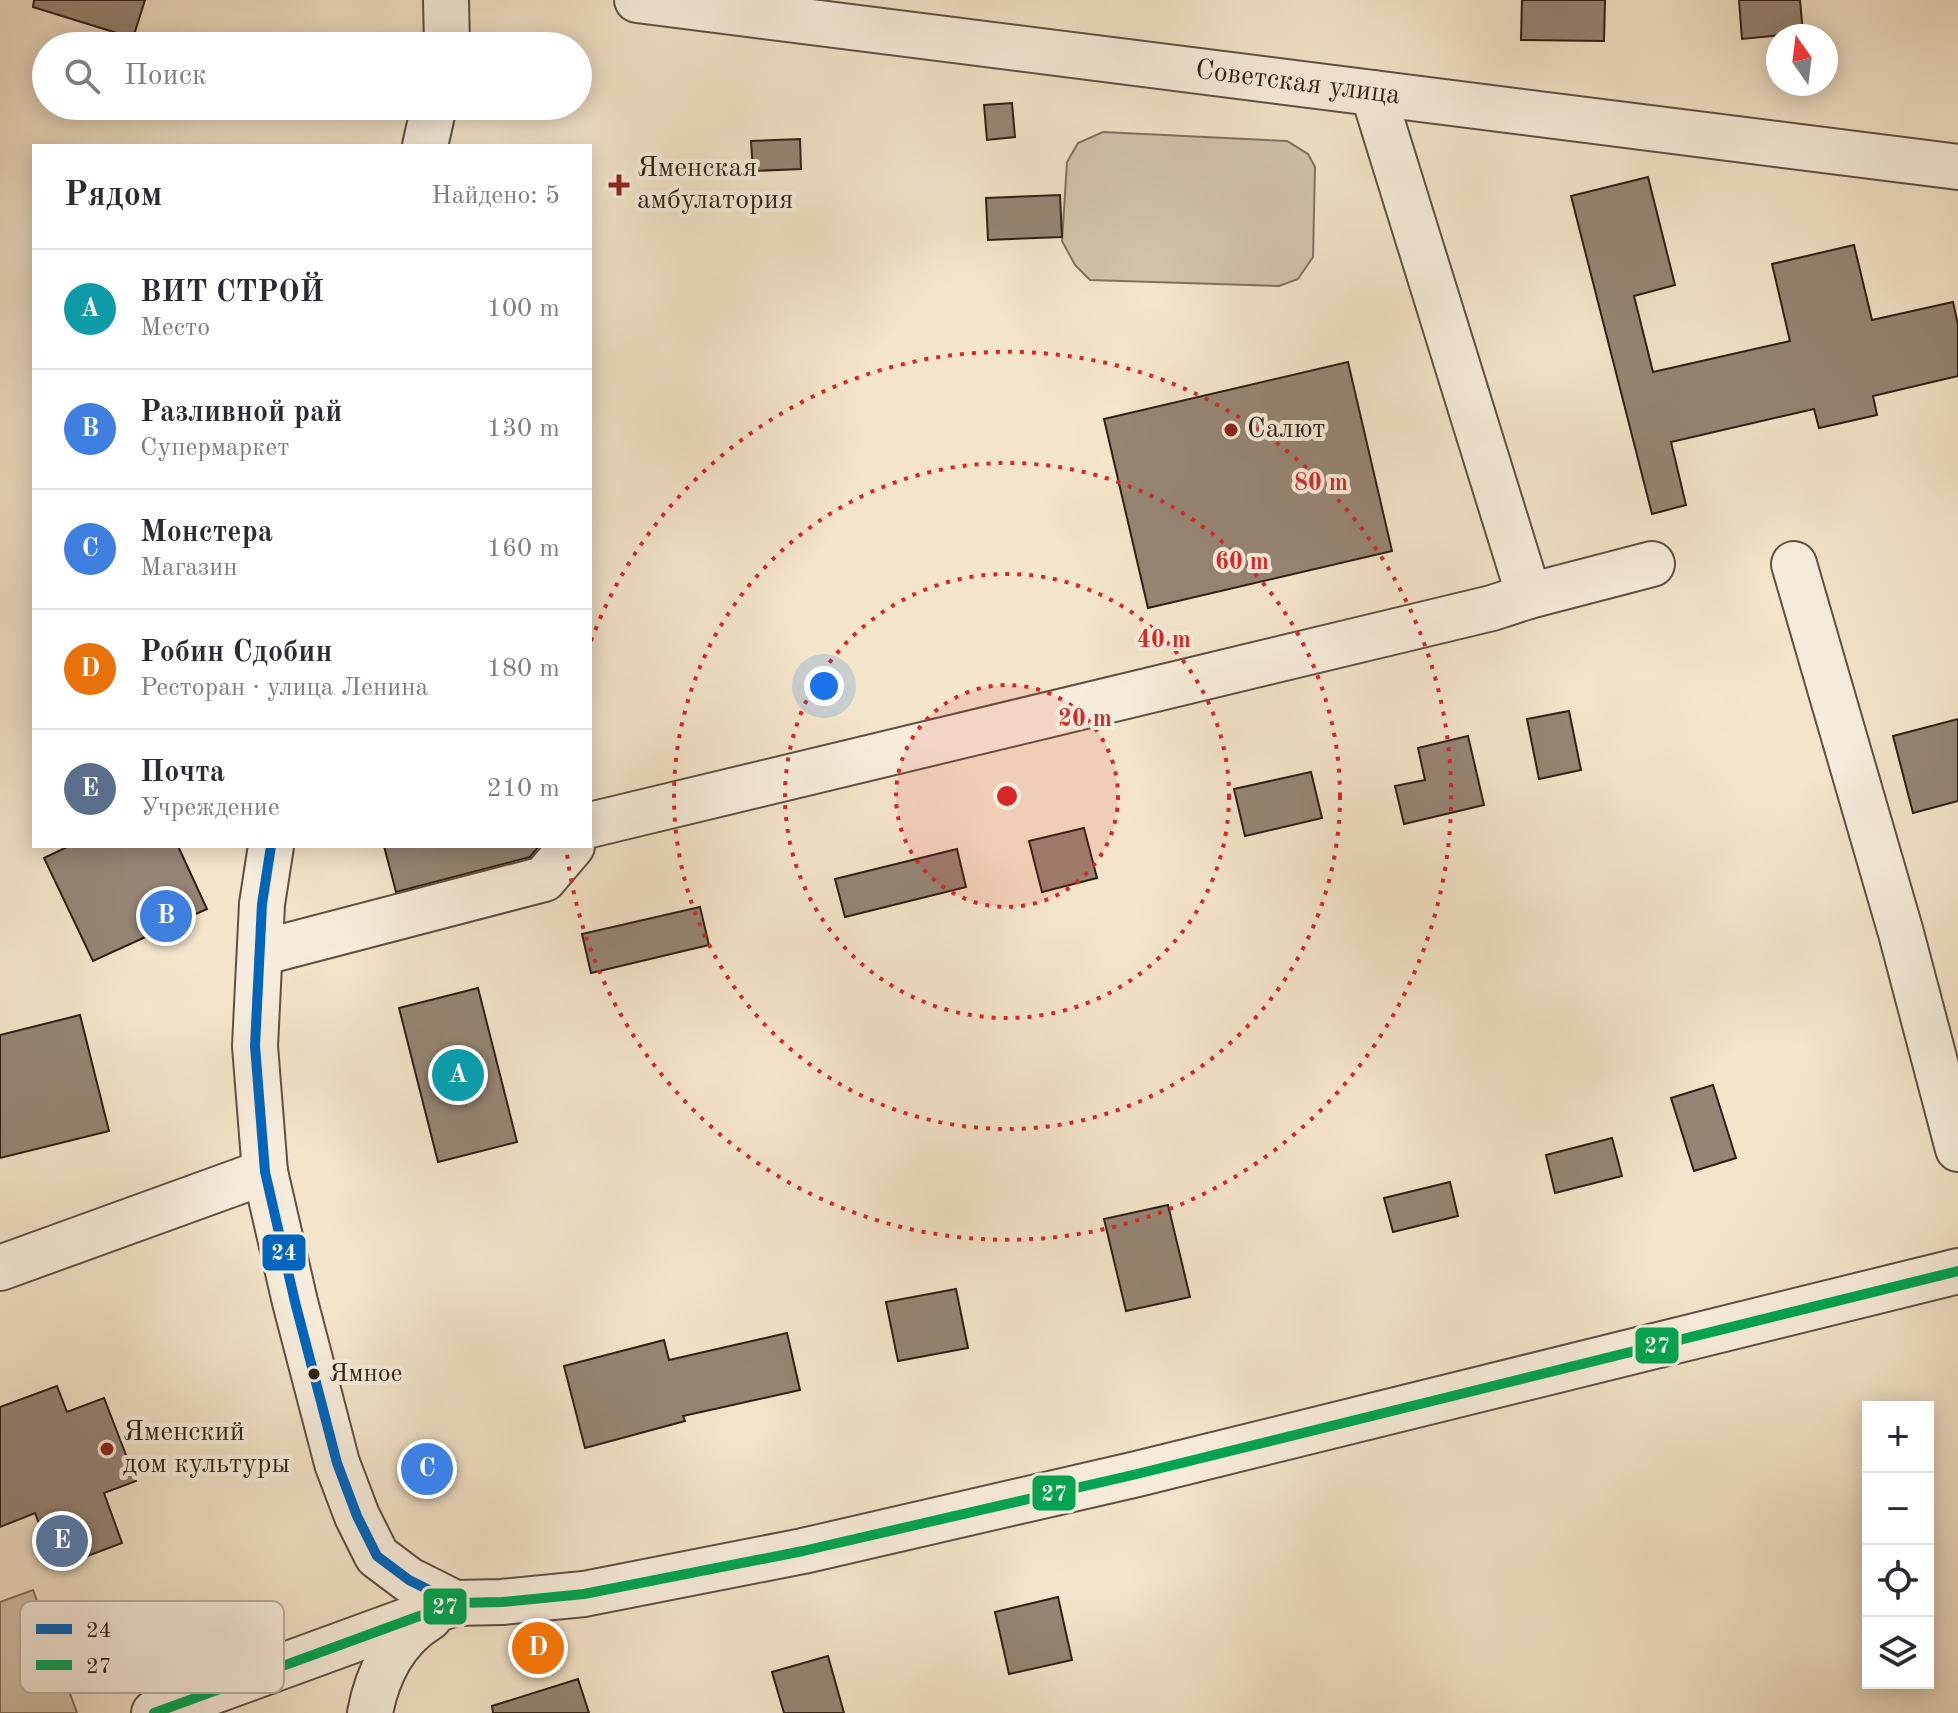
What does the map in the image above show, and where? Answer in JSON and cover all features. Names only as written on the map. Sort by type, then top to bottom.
[{"type":"street","points":[[446,0],[447,32]]},
{"type":"street","name":"Советская улица","points":[[637,0],[1958,167]]},
{"type":"street","points":[[1373,93],[1529,596]]},
{"type":"street","points":[[425,144],[431,120]]},
{"type":"street","points":[[592,825],[1492,608],[1652,564]]},
{"type":"street","points":[[1794,564],[1901,933],[1958,1149]]},
{"type":"street","points":[[271,848],[262,904],[255,1046],[265,1172],[295,1302],[337,1463],[357,1516],[377,1556],[409,1580],[455,1603]]},
{"type":"street","points":[[260,953],[544,879],[570,848]]},
{"type":"street","points":[[0,1268],[265,1172]]},
{"type":"street","points":[[284,1665],[455,1603],[584,1594],[803,1551],[1137,1474],[1958,1271]]},
{"type":"street","points":[[370,1713],[387,1661],[412,1628],[455,1603]]},
{"type":"street","points":[[154,1713],[209,1693]]},
{"type":"shaded area","points":[[1103,132],[1287,141],[1308,154],[1315,167],[1313,257],[1298,279],[1279,286],[1090,280],[1075,265],[1062,241],[1067,162],[1078,143]]},
{"type":"shaded area","points":[[33,1590],[37,1601],[20,1601],[20,1693],[70,1693],[77,1713],[0,1713],[0,1602]]},
{"type":"building","points":[[34,0],[145,0],[135,32],[114,32],[33,7]]},
{"type":"building","points":[[1522,0],[1605,0],[1604,41],[1521,40]]},
{"type":"building","points":[[1739,0],[1800,0],[1802,24],[1766,24],[1766,37],[1742,39]]},
{"type":"building","points":[[1012,103],[1015,137],[987,140],[984,105]]},
{"type":"building","points":[[800,139],[801,169],[753,171],[751,141]]},
{"type":"building","points":[[1648,177],[1675,285],[1634,296],[1653,372],[1790,341],[1772,264],[1854,245],[1872,320],[1953,302],[1958,325],[1958,376],[1873,396],[1877,415],[1819,428],[1814,409],[1671,442],[1686,505],[1652,514],[1571,196]]},
{"type":"building","points":[[1060,195],[1062,237],[988,240],[986,198]]},
{"type":"building","points":[[1348,362],[1392,551],[1148,608],[1104,419]]},
{"type":"building","points":[[1569,711],[1581,770],[1539,779],[1527,719]]},
{"type":"building","points":[[1958,719],[1958,801],[1913,813],[1893,736]]},
{"type":"building","points":[[1468,736],[1484,805],[1404,824],[1395,786],[1425,780],[1418,748]]},
{"type":"building","points":[[1311,772],[1322,818],[1245,836],[1234,789]]},
{"type":"building","points":[[1084,828],[1097,878],[1042,892],[1029,841]]},
{"type":"building","points":[[65,848],[179,848],[207,909],[93,961],[44,858]]},
{"type":"building","points":[[385,848],[537,848],[530,857],[396,892]]},
{"type":"building","points":[[957,849],[966,887],[845,917],[835,879]]},
{"type":"building","points":[[700,907],[709,945],[591,973],[582,934]]},
{"type":"building","points":[[478,988],[517,1142],[438,1162],[399,1008]]},
{"type":"building","points":[[80,1015],[109,1131],[0,1158],[0,1035]]},
{"type":"building","points":[[1713,1085],[1736,1158],[1694,1171],[1671,1098]]},
{"type":"building","points":[[1612,1138],[1622,1176],[1555,1193],[1546,1155]]},
{"type":"building","points":[[1450,1182],[1458,1216],[1393,1232],[1384,1198]]},
{"type":"building","points":[[1168,1205],[1190,1297],[1126,1311],[1104,1219]]},
{"type":"building","points":[[956,1289],[968,1348],[898,1361],[886,1302]]},
{"type":"building","points":[[787,1333],[800,1390],[683,1416],[685,1421],[585,1448],[564,1366],[664,1340],[669,1360]]},
{"type":"building","points":[[57,1386],[67,1412],[104,1398],[136,1481],[104,1493],[122,1543],[56,1568],[35,1513],[0,1527],[0,1407]]},
{"type":"building","points":[[1058,1597],[1072,1660],[1009,1674],[995,1612]]},
{"type":"building","points":[[828,1656],[844,1713],[784,1713],[772,1672]]},
{"type":"building","points":[[578,1679],[589,1713],[493,1713],[492,1706]]},
{"type":"transit line","name":"24","points":[[271,848],[262,904],[255,1046],[265,1172],[295,1302],[337,1463],[357,1516],[377,1556],[409,1580],[455,1603]]},
{"type":"transit line","name":"27","points":[[284,1665],[455,1603],[584,1594],[803,1551],[1137,1474],[1958,1271]]},
{"type":"transit line","name":"27","points":[[154,1713],[209,1693]]},
{"type":"place","name":"Яменская амбулатория","points":[[619,185]]},
{"type":"place","name":"Салют","points":[[1231,430]]},
{"type":"place","name":"Разливной рай","points":[[166,916]]},
{"type":"place","name":"ВИТ СТРОЙ","points":[[458,1075]]},
{"type":"place","name":"Ямное","points":[[314,1374]]},
{"type":"place","name":"Яменский дом культуры","points":[[107,1449]]},
{"type":"place","name":"Монстера","points":[[427,1469]]},
{"type":"place","name":"Почта","points":[[62,1541]]},
{"type":"place","name":"Робин Сдобин","points":[[538,1648]]}]
